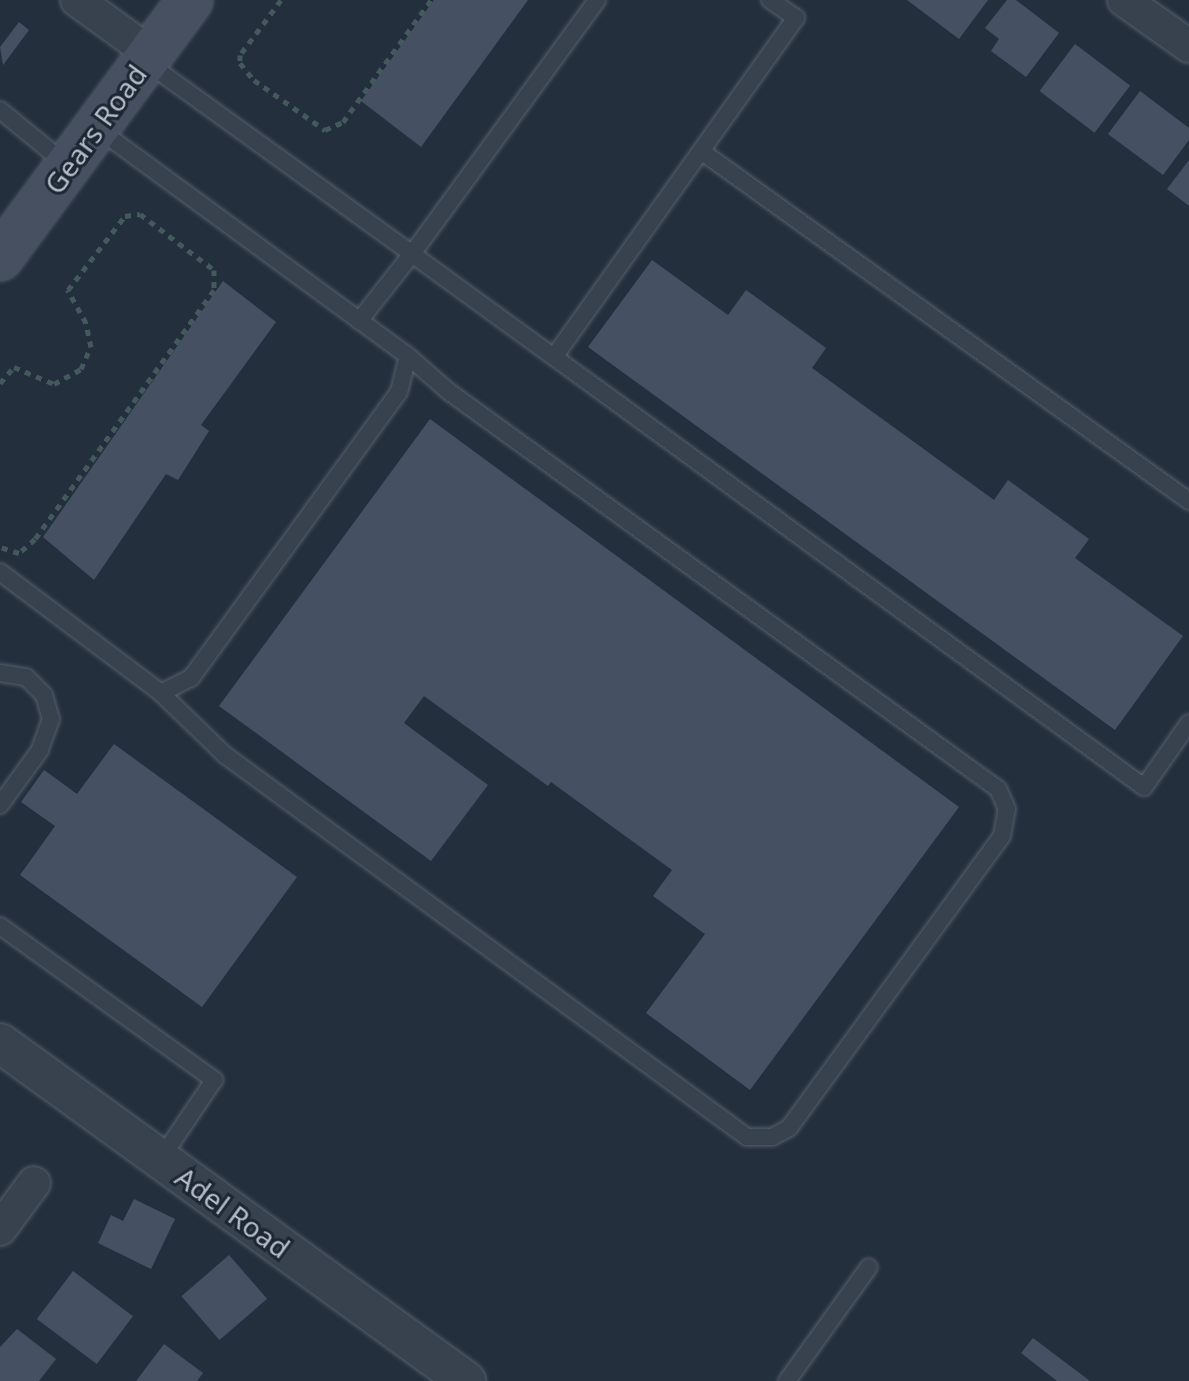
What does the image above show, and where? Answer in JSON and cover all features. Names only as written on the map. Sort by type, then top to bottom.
[{"type":"main road","name":"Gears Road","points":[[0,258],[190,0]]},
{"type":"street","points":[[77,0],[147,57]]},
{"type":"street","points":[[1124,0],[1189,46]]},
{"type":"street","name":"Adel Road","points":[[0,1043],[466,1381]]},
{"type":"street","points":[[0,1229],[34,1183]]},
{"type":"lane","points":[[359,321],[412,254],[597,0]]},
{"type":"lane","points":[[554,357],[796,18],[770,0]]},
{"type":"lane","points":[[147,57],[1144,787],[1189,723]]},
{"type":"lane","points":[[0,110],[68,165]]},
{"type":"lane","points":[[0,572],[161,693],[225,755],[747,1137],[772,1137],[799,1116],[1002,836],[1007,809],[998,789],[448,391],[408,356],[96,128]]},
{"type":"lane","points":[[701,151],[1189,501]]},
{"type":"lane","points":[[161,693],[191,678],[399,392],[408,356]]},
{"type":"lane","points":[[0,673],[26,677],[44,695],[51,719],[40,750],[0,805]]},
{"type":"lane","points":[[0,926],[214,1080],[160,1160]]},
{"type":"lane","points":[[787,1381],[869,1267]]},
{"type":"path","points":[[281,0],[240,55],[240,63],[254,80],[325,130],[343,122],[431,0]]},
{"type":"path","points":[[0,383],[14,367],[54,384],[81,369],[91,347],[86,323],[68,290],[125,216],[140,214],[214,270],[214,290],[35,539],[19,553],[0,547]]},
{"type":"building","points":[[434,0],[528,0],[421,147],[361,101]]},
{"type":"building","points":[[907,0],[988,0],[959,39]]},
{"type":"building","points":[[1007,0],[1016,0],[1059,33],[1026,77],[991,51],[999,39],[985,28]]},
{"type":"building","points":[[19,22],[29,30],[3,65],[0,47]]},
{"type":"building","points":[[1075,44],[1130,86],[1095,133],[1039,91]]},
{"type":"building","points":[[1140,91],[1189,128],[1189,140],[1163,175],[1108,134]]},
{"type":"building","points":[[1189,160],[1189,206],[1167,189]]},
{"type":"building","points":[[652,260],[728,315],[746,290],[826,348],[812,368],[994,500],[1008,480],[1089,539],[1075,558],[1183,636],[1115,730],[588,347]]},
{"type":"building","points":[[223,281],[276,322],[201,425],[209,431],[178,480],[166,474],[94,580],[43,537]]},
{"type":"building","points":[[430,419],[959,807],[750,1090],[646,1013],[705,934],[653,896],[672,870],[551,782],[548,786],[424,696],[404,723],[488,785],[431,861],[219,706]]},
{"type":"building","points":[[114,744],[297,877],[202,1007],[20,875],[55,826],[21,802],[44,770],[77,794]]},
{"type":"building","points":[[134,1199],[175,1219],[151,1269],[98,1243],[111,1215],[123,1221]]},
{"type":"building","points":[[229,1255],[267,1299],[220,1340],[181,1296]]},
{"type":"building","points":[[73,1271],[133,1316],[97,1364],[37,1319]]},
{"type":"building","points":[[17,1329],[56,1359],[39,1381],[0,1381],[0,1347]]},
{"type":"building","points":[[1033,1338],[1090,1381],[1057,1381],[1021,1353]]},
{"type":"building","points":[[164,1344],[203,1373],[197,1381],[136,1381]]}]
